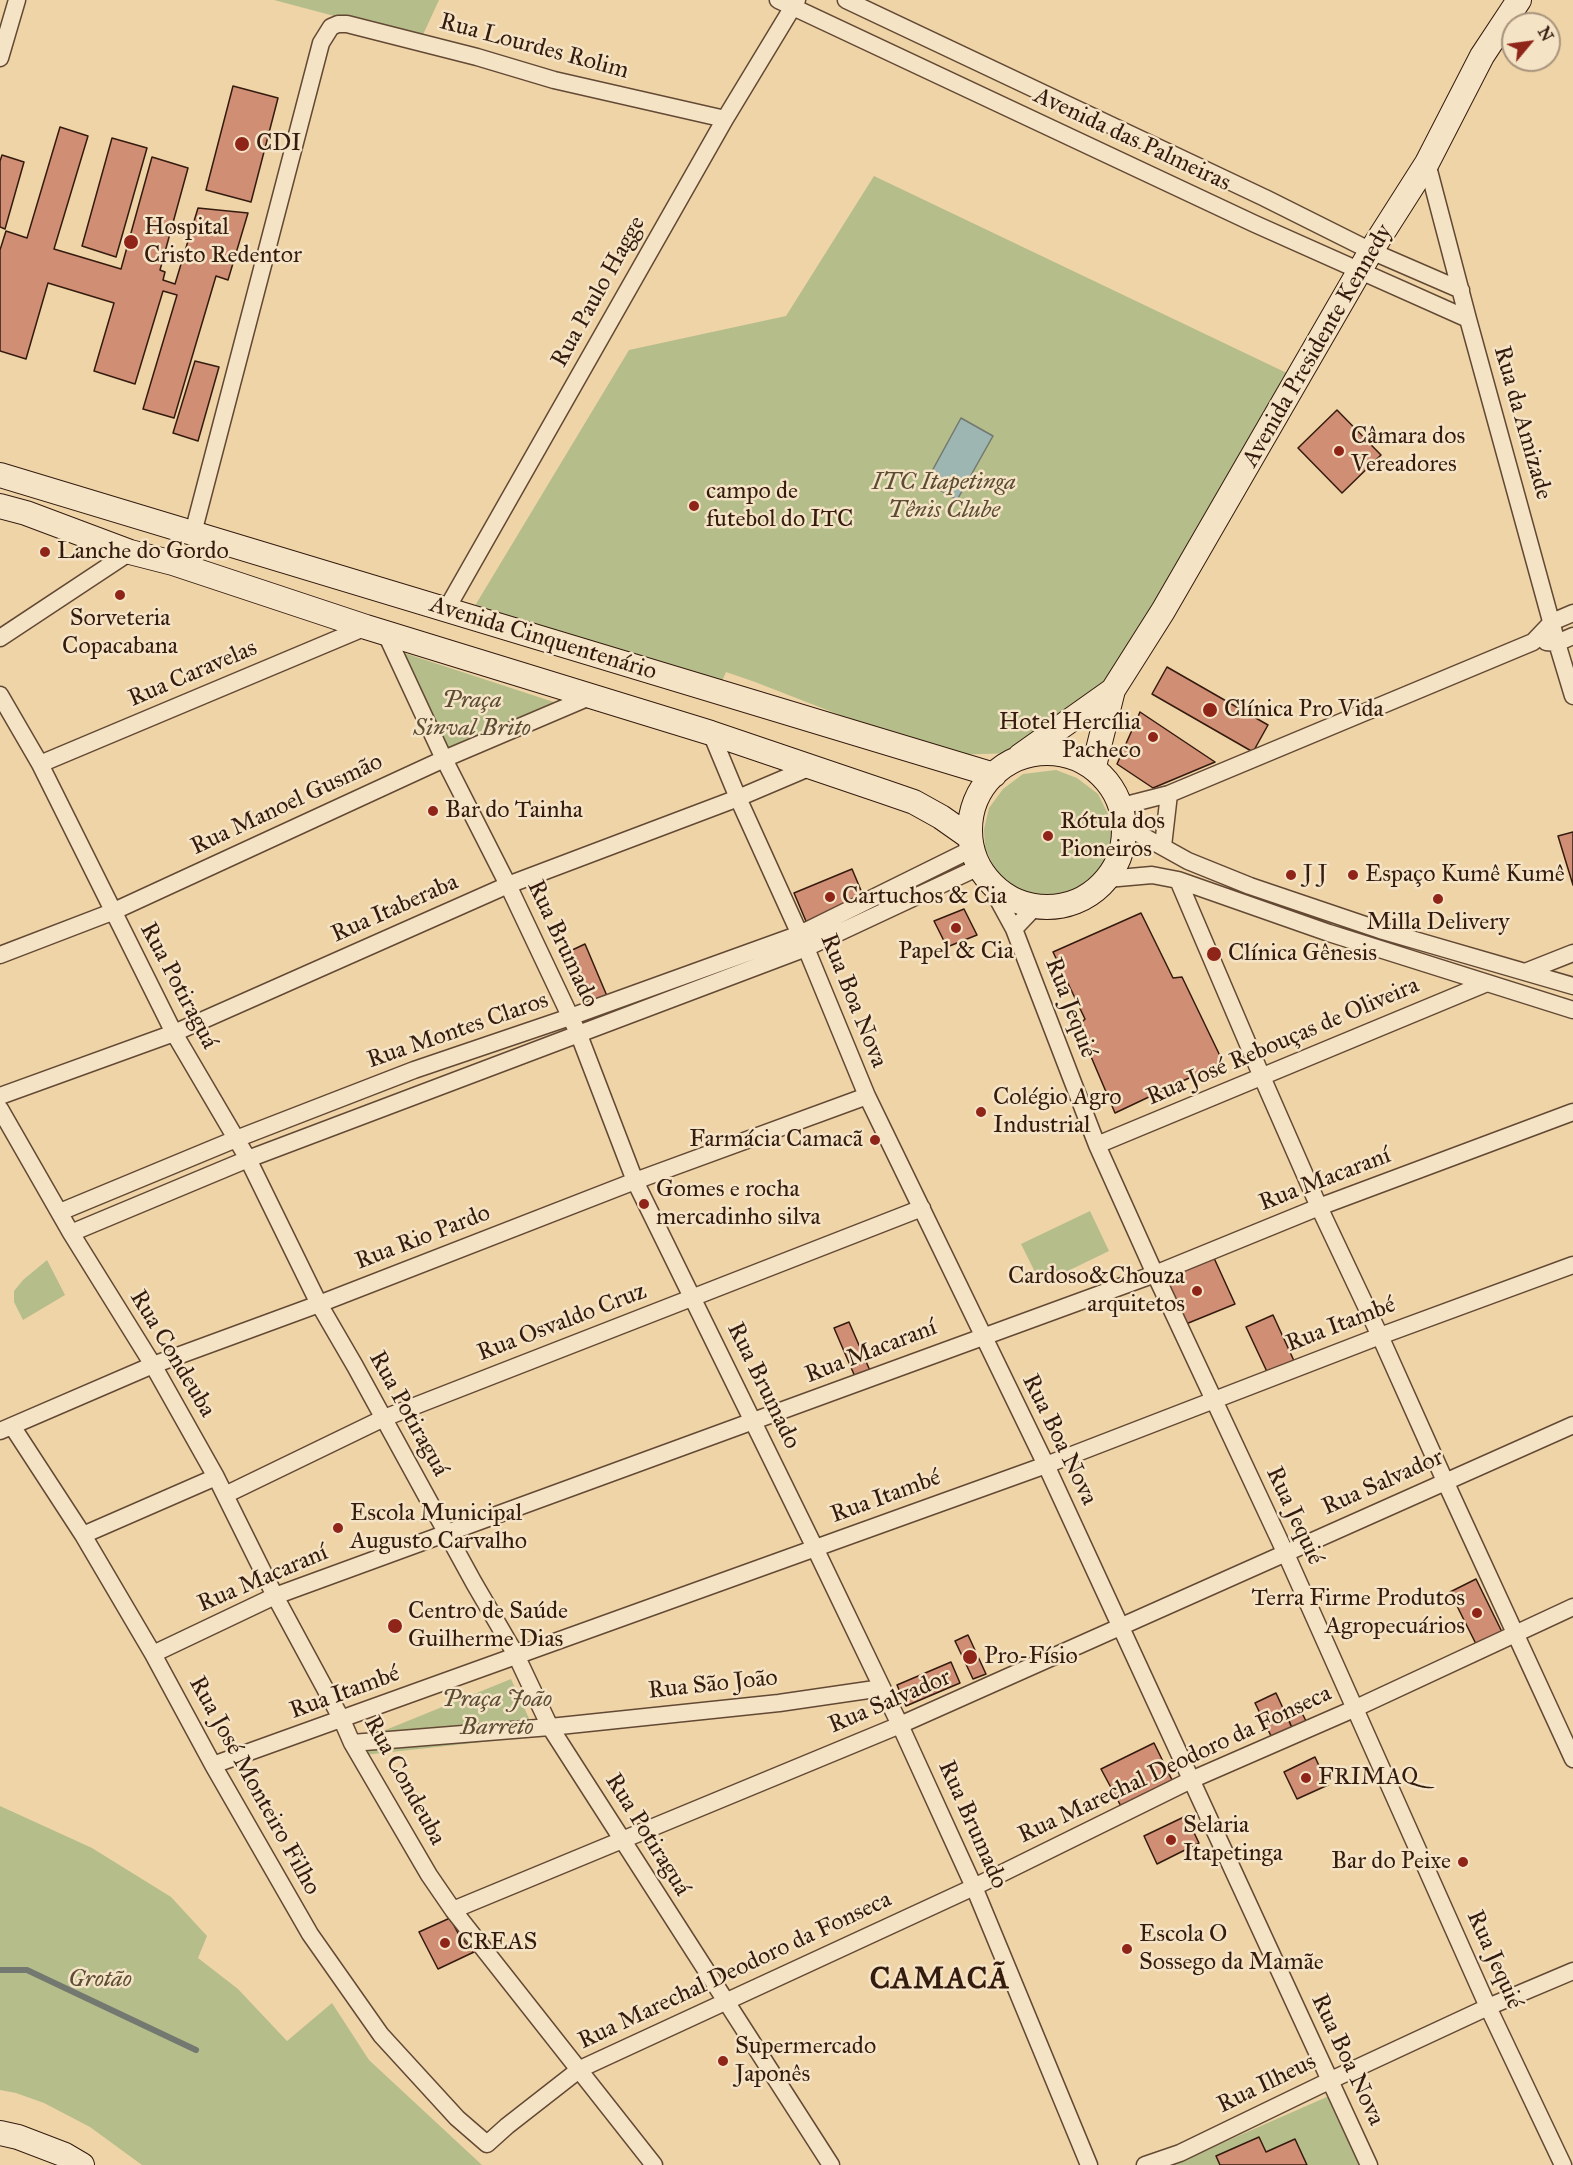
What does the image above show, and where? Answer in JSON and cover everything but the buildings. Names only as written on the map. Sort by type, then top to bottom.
[{"type":"main road","name":"Avenida Presidente Kennedy","points":[[1094,766],[1113,690],[1163,610],[1366,262],[1427,163],[1482,56],[1518,0]]},
{"type":"main road","name":"Avenida Cinquentenário","points":[[0,475],[994,775]]},
{"type":"main road","points":[[93,503],[130,552]]},
{"type":"main road","name":"Avenida Cinquentenário","points":[[0,506],[26,513],[130,552],[173,563],[375,630],[711,733],[914,802],[941,817],[976,860]]},
{"type":"main road","name":"Avenida Presidente Kennedy","points":[[1014,760],[1113,690]]},
{"type":"main road","points":[[1036,754],[1057,754],[1094,766],[1107,781],[1124,816],[1120,860],[1107,879],[1077,900],[1058,906],[1034,908],[1011,900],[976,860],[971,811],[982,788],[994,775],[1014,760],[1036,754]]},
{"type":"main road","points":[[0,2133],[27,2141],[82,2165]]},
{"type":"street","points":[[0,58],[17,0]]},
{"type":"street","name":"Avenida das Palmeiras","points":[[846,0],[1265,198],[1366,262],[1468,319]]},
{"type":"street","name":"Avenida das Palmeiras","points":[[789,2],[1366,262],[1461,290]]},
{"type":"street","name":"Rua Paulo Hagge","points":[[446,610],[789,2]]},
{"type":"street","name":"Rua Lourdes Rolim","points":[[193,533],[321,43],[331,27],[347,24],[477,57],[554,80],[725,119]]},
{"type":"street","name":"Rua da Amizade","points":[[1427,163],[1573,696]]},
{"type":"street","points":[[0,638],[130,552]]},
{"type":"street","points":[[1573,613],[1552,622],[1533,642],[1169,794],[1124,816],[1163,846],[1188,861],[1270,893],[1380,930],[1573,986]]},
{"type":"street","name":"Rua Brumado","points":[[375,630],[508,885],[579,1035],[635,1181],[900,1725],[974,1887],[1089,2165]]},
{"type":"street","name":"Rua Caravelas","points":[[40,764],[375,630]]},
{"type":"street","points":[[1533,642],[1557,643],[1573,636]]},
{"type":"street","name":"Rua Potiraguá","points":[[0,695],[40,764],[174,1033],[248,1159],[319,1305],[516,1655],[550,1727],[831,2165]]},
{"type":"street","name":"Rua Manoel Gusmão","points":[[0,955],[112,912],[444,759],[592,696]]},
{"type":"street","name":"Rua Boa Nova","points":[[711,733],[803,941],[867,1096],[1046,1465],[1369,2165]]},
{"type":"street","name":"Rua Itaberaba","points":[[0,1096],[174,1033],[508,885],[738,798],[811,767]]},
{"type":"street","points":[[1163,846],[1169,794]]},
{"type":"street","name":"Rua Jequié","points":[[976,860],[1014,929],[1097,1145],[1155,1274],[1286,1554],[1488,2007],[1563,2165]]},
{"type":"street","name":"Rua Montes Claros","points":[[71,1233],[248,1159],[579,1035],[803,941],[976,860]]},
{"type":"street","points":[[1107,879],[1152,875],[1178,880],[1329,933],[1573,1010]]},
{"type":"street","points":[[1178,880],[1319,1207],[1573,1759]]},
{"type":"street","points":[[1014,929],[1034,908]]},
{"type":"street","name":"Rua Montes Claros","points":[[60,1212],[236,1139],[414,1070],[803,941]]},
{"type":"street","points":[[1525,972],[1573,953]]},
{"type":"street","name":"Rua José Rebouças de Oliveira","points":[[1097,1145],[1486,983]]},
{"type":"street","name":"Rua Rio Pardo","points":[[6,1429],[153,1365],[319,1305],[635,1181],[867,1096]]},
{"type":"street","name":"Rua Condeuba","points":[[0,1109],[71,1233],[153,1365],[216,1477],[352,1743],[429,1875],[453,1910],[654,2165]]},
{"type":"street","name":"Rua Macaraní","points":[[153,1654],[275,1596],[1155,1274],[1319,1207],[1573,1112]]},
{"type":"street","name":"Rua Osvaldo Cruz","points":[[225,1494],[384,1418],[922,1208]]},
{"type":"street","name":"Rua Itambé","points":[[213,1765],[1046,1465],[1380,1336],[1573,1266]]},
{"type":"street","name":"Rua Salvador","points":[[453,1910],[900,1725],[1573,1425]]},
{"type":"street","name":"Rua José Monteiro Filho","points":[[6,1429],[83,1535],[153,1654],[213,1765],[310,1934],[381,2035],[449,2110],[488,2144]]},
{"type":"street","points":[[83,1535],[216,1477]]},
{"type":"street","name":"Rua Marechal Deodoro da Fonseca","points":[[488,2144],[507,2126],[580,2069],[974,1887],[1191,1780],[1356,1708],[1573,1607]]},
{"type":"street","name":"Rua São João","points":[[550,1727],[779,1703],[882,1688]]},
{"type":"street","points":[[352,1743],[550,1727]]},
{"type":"street","name":"Rua Ilheus","points":[[1145,2165],[1180,2153],[1330,2080],[1488,2007],[1573,1971]]},
{"type":"green space","points":[[274,0],[439,0],[421,39]]},
{"type":"green space","name":"ITC Itapetinga Tênis Clube","points":[[874,176],[1291,375],[1106,696],[1019,753],[943,755],[726,672],[715,698],[467,619],[629,350],[786,316]]},
{"type":"green space","name":"Praça Sinval Brito","points":[[398,651],[578,710],[453,763]]},
{"type":"green space","name":"Rótula dos Pioneiros","points":[[1056,770],[1077,778],[1098,794],[1110,818],[1112,844],[1108,863],[1094,879],[1069,892],[1043,900],[1015,892],[997,873],[985,848],[984,829],[989,808],[1003,789],[1023,774]]},
{"type":"green space","points":[[1090,1211],[1109,1251],[1041,1284],[1021,1244]]},
{"type":"green space","points":[[47,1260],[65,1295],[23,1320],[14,1302],[14,1291],[23,1280]]},
{"type":"green space","name":"Praça João Barreto","points":[[511,1679],[537,1736],[364,1755],[356,1742]]},
{"type":"green space","name":"Grotão","points":[[0,1806],[92,1848],[171,1897],[207,1936],[198,1958],[238,1989],[287,2041],[332,2003],[369,2060],[482,2165],[142,2165],[90,2127],[44,2103],[0,2090]]},
{"type":"green space","points":[[1329,2096],[1361,2165],[1172,2165]]},
{"type":"water","points":[[961,418],[993,436],[957,500],[926,482]]},
{"type":"waterway","points":[[0,1970],[27,1970],[196,2050]]},
{"type":"place","name":"CDI","points":[[242,144]]},
{"type":"place","name":"Hospital Cristo Redentor","points":[[131,242]]},
{"type":"place","name":"Câmara dos Vereadores","points":[[1339,451]]},
{"type":"place","name":"campo de futebol do ITC","points":[[694,506]]},
{"type":"place","name":"Lanche do Gordo","points":[[45,552]]},
{"type":"place","name":"Sorveteria Copacabana","points":[[120,595]]},
{"type":"place","name":"Clínica Pro Vida","points":[[1210,710]]},
{"type":"place","name":"Hotel Hercília Pacheco","points":[[1153,737]]},
{"type":"place","name":"Bar do Tainha","points":[[433,811]]},
{"type":"place","name":"Rótula dos Pioneiros","points":[[1048,836]]},
{"type":"place","name":"J J","points":[[1291,875]]},
{"type":"place","name":"Espaço Kumê Kumê","points":[[1353,875]]},
{"type":"place","name":"Cartuchos & Cia","points":[[830,897]]},
{"type":"place","name":"Milla Delivery","points":[[1438,899]]},
{"type":"place","name":"Papel & Cia","points":[[956,928]]},
{"type":"place","name":"Clínica Gênesis","points":[[1214,954]]},
{"type":"place","name":"Colégio Agro Industrial","points":[[981,1112]]},
{"type":"place","name":"Farmácia Camacã","points":[[875,1140]]},
{"type":"place","name":"Gomes e rocha mercadinho silva","points":[[644,1204]]},
{"type":"place","name":"Cardoso&Chouza arquitetos","points":[[1197,1291]]},
{"type":"place","name":"Escola Municipal Augusto Carvalho","points":[[338,1528]]},
{"type":"place","name":"Terra Firme Produtos Agropecuários","points":[[1477,1613]]},
{"type":"place","name":"Centro de Saúde Guilherme Dias","points":[[395,1626]]},
{"type":"place","name":"Pro-Físio","points":[[970,1657]]},
{"type":"place","name":"FRIMAQ","points":[[1306,1778]]},
{"type":"place","name":"Selaria Itapetinga","points":[[1171,1840]]},
{"type":"place","name":"Bar do Peixe","points":[[1463,1862]]},
{"type":"place","name":"CREAS","points":[[445,1943]]},
{"type":"place","name":"Escola O Sossego da Mamãe","points":[[1127,1949]]},
{"type":"place","name":"Supermercado Japonês","points":[[723,2061]]},
{"type":"district","name":"CAMACÃ","points":[[940,1981]]}]
